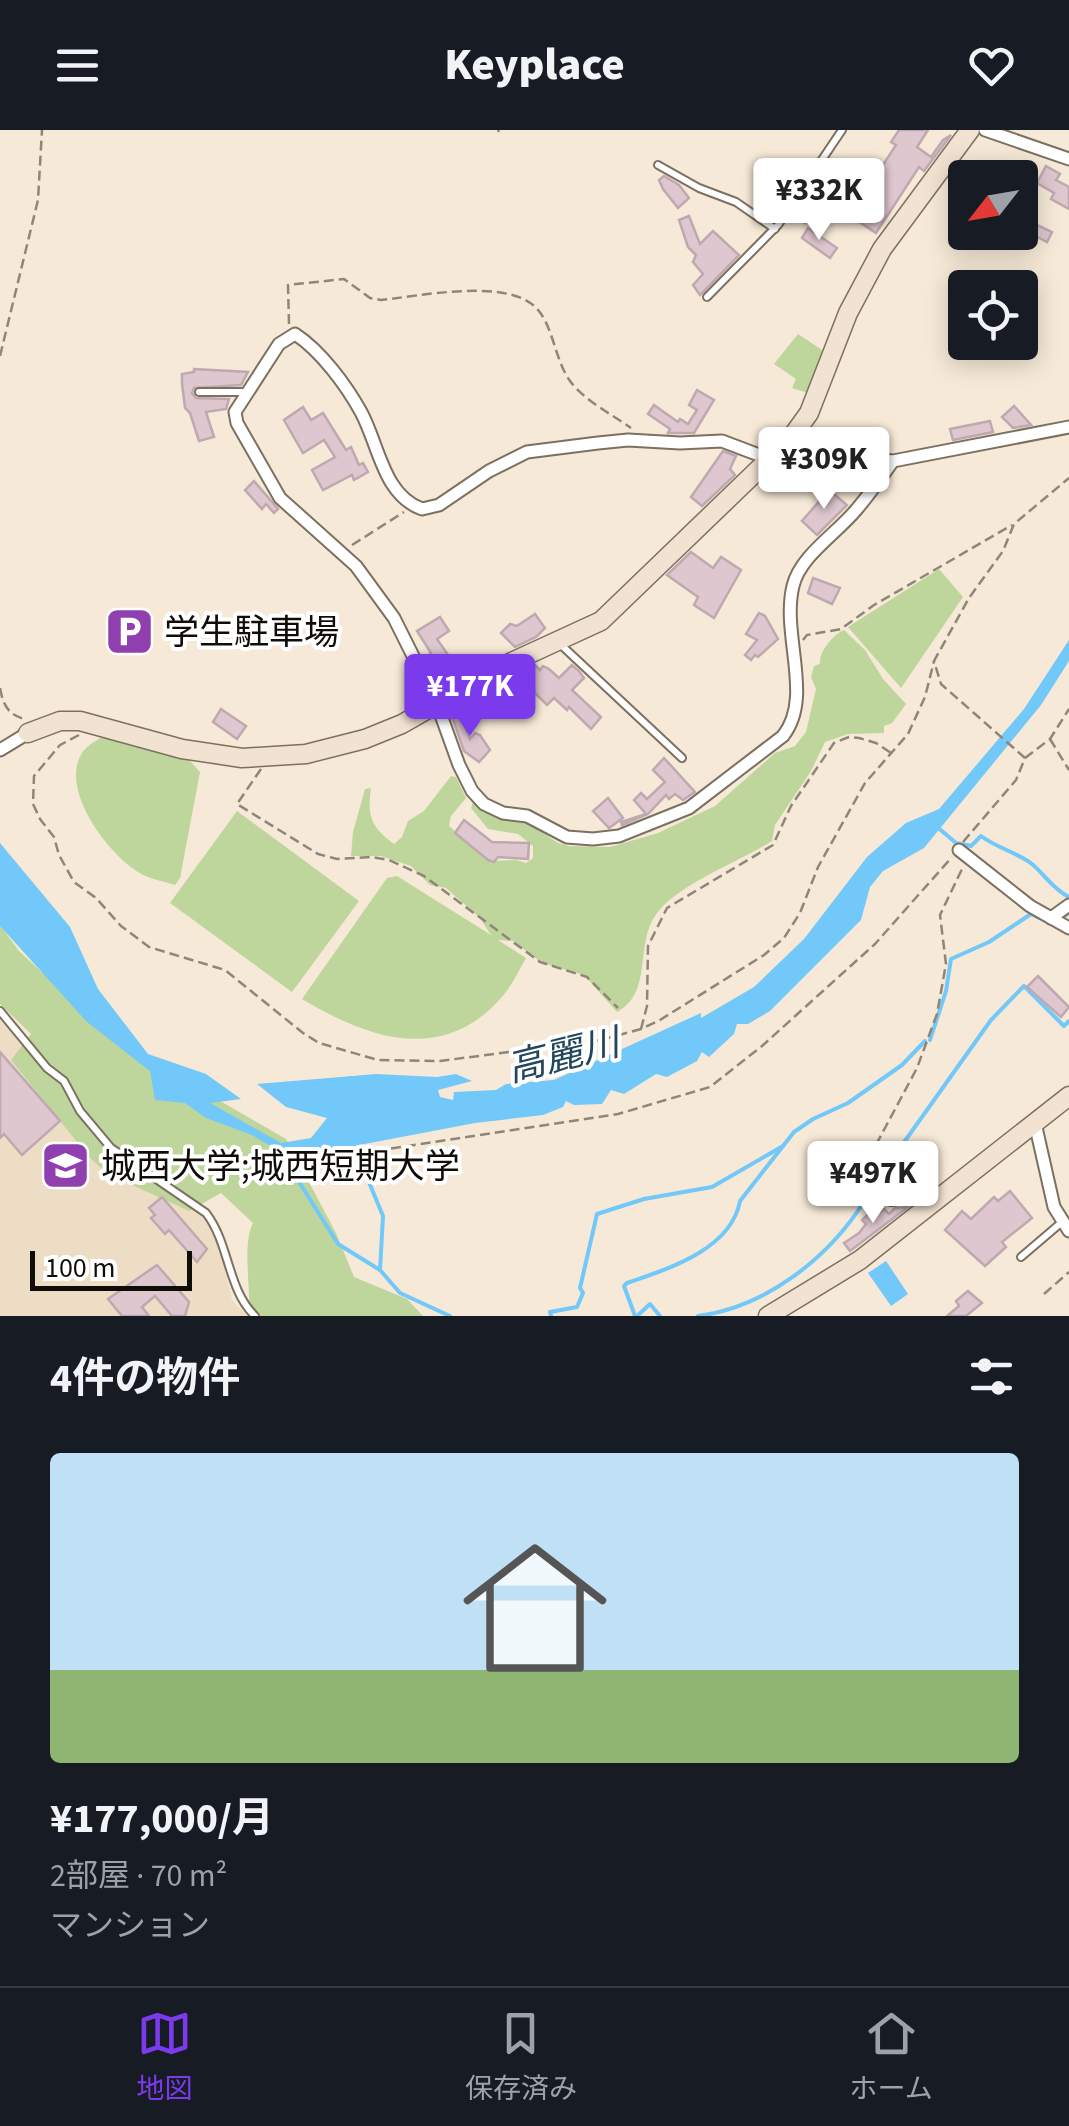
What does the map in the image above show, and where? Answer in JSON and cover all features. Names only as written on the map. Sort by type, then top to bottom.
[{"type":"street","points":[[0,750],[60,720],[90,723],[206,754],[263,758],[306,754],[366,740],[501,668],[601,622],[772,456],[809,413],[848,313],[882,249],[970,130]]},
{"type":"street","points":[[985,130],[1069,159]]},
{"type":"street","points":[[893,462],[856,510],[798,572],[792,588],[789,628],[798,702],[792,725],[688,808],[649,826],[593,839],[567,837],[527,816],[503,813],[484,804],[472,791],[438,704],[394,618],[356,566],[291,510],[270,485],[235,412],[279,344],[296,334],[314,349],[353,400],[398,494],[422,509],[439,506],[489,471],[527,452],[649,439],[680,443],[722,441],[759,455],[847,456],[893,462],[1069,427]]},
{"type":"street","points":[[963,854],[1030,906],[1069,928]]},
{"type":"street","points":[[1051,918],[1069,906]]},
{"type":"street","points":[[768,1316],[860,1260],[1069,1096]]},
{"type":"street","points":[[1035,1123],[1044,1175],[1054,1208],[1066,1226]]},
{"type":"lane","points":[[707,297],[775,229],[842,130]]},
{"type":"lane","points":[[658,166],[698,188],[736,202],[775,229]]},
{"type":"lane","points":[[198,392],[247,392]]},
{"type":"lane","points":[[558,642],[682,758]]},
{"type":"lane","points":[[0,1010],[47,1068],[64,1081],[80,1111],[112,1148],[206,1213],[218,1228],[244,1305],[255,1316]]},
{"type":"lane","points":[[872,1197],[891,1202],[922,1196],[940,1198]]},
{"type":"lane","points":[[1021,1257],[1066,1226]]},
{"type":"path","points":[[0,356],[38,200],[42,130]]},
{"type":"path","points":[[290,335],[288,284],[344,279],[370,298],[381,300],[474,292],[511,294],[534,305],[571,383],[649,439]]},
{"type":"path","points":[[793,664],[807,635],[842,628],[874,605],[1014,524],[1069,478]]},
{"type":"path","points":[[342,553],[414,506]]},
{"type":"path","points":[[90,723],[81,734],[60,745],[39,769],[32,784],[35,811],[54,837],[74,882],[149,947],[225,970],[303,1034],[319,1043],[378,1060],[440,1061],[602,1040],[660,1020],[764,956],[784,938],[865,783],[908,734],[934,661],[969,598],[1004,551],[1014,524]]},
{"type":"path","points":[[934,661],[941,684],[1024,757]]},
{"type":"path","points":[[0,688],[3,703],[12,716],[36,729]]},
{"type":"path","points":[[302,1162],[618,1114],[710,1087],[762,1046],[875,944],[963,854],[1016,780],[1024,757],[1050,739],[1069,709]]},
{"type":"path","points":[[641,1028],[646,1006],[648,946],[667,908],[773,845],[791,806],[834,743],[860,738],[892,754]]},
{"type":"path","points":[[1050,739],[1069,770]]},
{"type":"path","points":[[263,758],[255,780],[237,804],[318,854],[337,859],[370,856],[390,860],[424,876],[540,962],[587,977],[618,1008]]},
{"type":"path","points":[[872,1197],[869,1158],[917,1068],[942,1000],[946,964],[940,914],[963,854]]},
{"type":"path","points":[[1044,1294],[1069,1272]]},
{"type":"shaded area","name":"城西大学;城西短期大学","points":[[0,1016],[156,1181],[203,1215],[215,1229],[232,1300],[247,1316],[0,1316]]},
{"type":"green space","points":[[798,334],[828,354],[811,394],[792,388],[796,379],[774,364]]},
{"type":"green space","points":[[939,569],[963,597],[901,688],[848,627]]},
{"type":"green space","points":[[844,630],[865,650],[883,679],[906,704],[892,723],[884,726],[884,733],[848,734],[825,742],[775,825],[772,841],[692,884],[664,905],[649,928],[635,993],[617,1012],[584,975],[542,963],[513,941],[498,940],[526,958],[501,998],[478,1019],[454,1032],[429,1038],[378,1033],[352,1025],[302,999],[387,878],[397,876],[491,935],[480,918],[446,888],[430,885],[411,866],[381,856],[351,856],[365,789],[371,788],[370,814],[376,826],[394,844],[402,837],[408,821],[424,811],[451,776],[456,777],[466,798],[451,816],[449,826],[491,861],[526,863],[533,858],[533,846],[518,834],[488,829],[471,808],[473,802],[497,817],[527,822],[569,846],[610,847],[658,833],[715,806],[775,753],[795,746],[806,732],[816,689],[811,677],[814,666],[820,664],[828,644]]},
{"type":"green space","points":[[106,734],[190,761],[200,772],[180,878],[175,885],[138,872],[126,863],[101,836],[82,802],[77,768],[82,753]]},
{"type":"green space","points":[[237,811],[359,901],[292,992],[170,903]]},
{"type":"green space","points":[[0,925],[19,951],[91,1018],[286,1139],[336,1233],[354,1277],[407,1299],[423,1316],[249,1316],[247,1254],[253,1223],[221,1193],[189,1211],[108,1174],[89,1157],[11,1060],[31,1034],[0,1004]]},
{"type":"water","name":"高麗川","points":[[1069,640],[1069,661],[1041,705],[924,848],[883,871],[870,887],[861,920],[770,1011],[748,1024],[737,1024],[734,1034],[709,1057],[702,1052],[697,1061],[667,1077],[656,1074],[624,1094],[611,1090],[602,1104],[574,1105],[566,1101],[563,1107],[543,1115],[475,1123],[291,1158],[252,1135],[206,1118],[185,1103],[155,1100],[150,1071],[87,1022],[0,926],[0,843],[70,927],[98,989],[148,1054],[206,1074],[241,1099],[210,1103],[281,1143],[311,1138],[327,1118],[286,1107],[257,1084],[376,1074],[456,1074],[472,1081],[438,1090],[440,1097],[453,1100],[454,1092],[496,1090],[506,1084],[554,1080],[701,1013],[701,1018],[754,987],[804,939],[867,857],[906,823],[939,809],[1024,709]]},
{"type":"water","points":[[886,1261],[908,1294],[891,1306],[868,1273]]},
{"type":"building","points":[[899,130],[928,130],[917,147],[931,157],[951,135],[924,171],[919,167],[876,233],[850,216],[896,145],[891,142]]},
{"type":"building","points":[[826,166],[847,180],[823,217],[813,210],[805,223],[793,215]]},
{"type":"building","points":[[1046,166],[1060,174],[1056,180],[1069,187],[1069,209],[1051,199],[1054,193],[1038,181]]},
{"type":"building","points":[[664,176],[679,185],[689,198],[678,208],[659,180]]},
{"type":"building","points":[[689,216],[700,244],[713,231],[739,255],[700,295],[693,285],[703,274],[693,262],[696,255],[688,247],[679,220]]},
{"type":"building","points":[[1038,225],[1052,232],[1047,242],[1038,237]]},
{"type":"building","points":[[808,228],[837,248],[830,258],[802,238]]},
{"type":"building","points":[[194,369],[248,372],[241,385],[194,388],[196,398],[229,399],[226,409],[206,412],[214,437],[199,441],[185,408],[182,383],[182,374]]},
{"type":"building","points":[[697,390],[714,400],[694,433],[668,433],[670,429],[648,414],[654,405],[678,422],[680,419],[688,424],[697,410],[689,405]]},
{"type":"building","points":[[1014,406],[1031,425],[1013,428],[1002,417]]},
{"type":"building","points":[[303,407],[311,420],[323,413],[346,450],[351,447],[359,465],[363,463],[368,472],[354,480],[352,475],[323,490],[312,470],[335,457],[324,440],[303,453],[284,420]]},
{"type":"building","points":[[990,421],[993,432],[953,440],[950,429]]},
{"type":"building","points":[[723,451],[736,456],[730,469],[735,475],[702,506],[691,497]]},
{"type":"building","points":[[254,481],[278,509],[274,513],[266,504],[262,509],[245,490]]},
{"type":"building","points":[[829,490],[847,505],[817,535],[802,521]]},
{"type":"building","points":[[691,552],[713,568],[721,557],[741,570],[714,618],[694,605],[698,597],[667,575]]},
{"type":"building","points":[[813,578],[840,588],[832,604],[808,593]]},
{"type":"building","points":[[759,613],[765,616],[778,639],[751,660],[745,655],[757,640],[746,634]]},
{"type":"building","points":[[535,614],[545,628],[536,637],[515,647],[501,633],[510,624],[517,626]]},
{"type":"building","points":[[440,617],[449,631],[437,639],[462,675],[450,682],[445,675],[442,678],[426,657],[431,653],[417,631]]},
{"type":"building","points":[[535,665],[540,670],[543,666],[549,669],[559,678],[572,665],[579,671],[584,678],[572,690],[601,717],[591,729],[554,698],[547,705],[516,674]]},
{"type":"building","points":[[457,707],[470,739],[475,733],[480,735],[490,750],[479,762],[464,751],[450,711]]},
{"type":"building","points":[[221,709],[246,726],[237,739],[213,722]]},
{"type":"building","points":[[664,758],[695,792],[683,800],[675,794],[669,799],[666,795],[648,814],[622,825],[621,822],[646,814],[634,800],[641,793],[647,799],[665,782],[653,770]]},
{"type":"building","points":[[608,798],[623,818],[609,828],[593,811]]},
{"type":"building","points":[[464,820],[492,842],[529,843],[528,859],[488,860],[455,833]]},
{"type":"building","points":[[1038,976],[1069,1007],[1061,1017],[1027,987]]},
{"type":"building","points":[[0,1052],[60,1121],[22,1155],[4,1134],[0,1138]]},
{"type":"building","points":[[1010,1191],[1032,1218],[1002,1242],[1006,1247],[985,1266],[945,1230],[962,1211],[971,1219],[994,1197],[998,1201]]},
{"type":"building","points":[[162,1197],[207,1249],[197,1262],[169,1230],[165,1234],[151,1218],[155,1215],[149,1208]]},
{"type":"building","points":[[908,1207],[850,1251],[844,1243],[859,1233],[866,1224],[862,1220],[875,1208],[879,1213],[884,1209],[889,1214],[895,1208]]},
{"type":"building","points":[[157,1265],[189,1302],[185,1316],[172,1316],[155,1296],[142,1307],[149,1316],[122,1316],[108,1299]]},
{"type":"building","points":[[968,1291],[982,1303],[966,1316],[947,1316],[959,1306],[956,1301]]},
{"type":"waterway","points":[[936,826],[956,843],[971,846],[981,836],[1020,856],[1069,897]]},
{"type":"waterway","points":[[1066,915],[1069,912]]},
{"type":"waterway","points":[[930,1040],[946,991],[951,959],[989,942],[1031,914],[1048,922]]},
{"type":"waterway","points":[[875,1183],[991,1020],[1024,986],[1064,1026],[1069,1021]]},
{"type":"waterway","points":[[551,1316],[550,1312],[577,1307],[597,1214],[644,1199],[712,1187],[783,1146],[794,1132],[813,1119],[848,1103],[902,1065],[925,1041]]},
{"type":"waterway","points":[[635,1316],[624,1286],[678,1264],[711,1245],[724,1233],[740,1201],[783,1146]]},
{"type":"waterway","points":[[279,1150],[338,1244],[380,1270]]},
{"type":"waterway","points":[[295,1172],[355,1160],[361,1163],[383,1216],[380,1270],[400,1293],[450,1316]]},
{"type":"waterway","points":[[698,1316],[748,1302],[794,1276],[833,1241],[865,1200]]},
{"type":"waterway","points":[[637,1316],[650,1304],[660,1316]]},
{"type":"place","name":"学生駐車場","points":[[129,632]]},
{"type":"place","name":"城西大学;城西短期大学","points":[[66,1166]]}]
